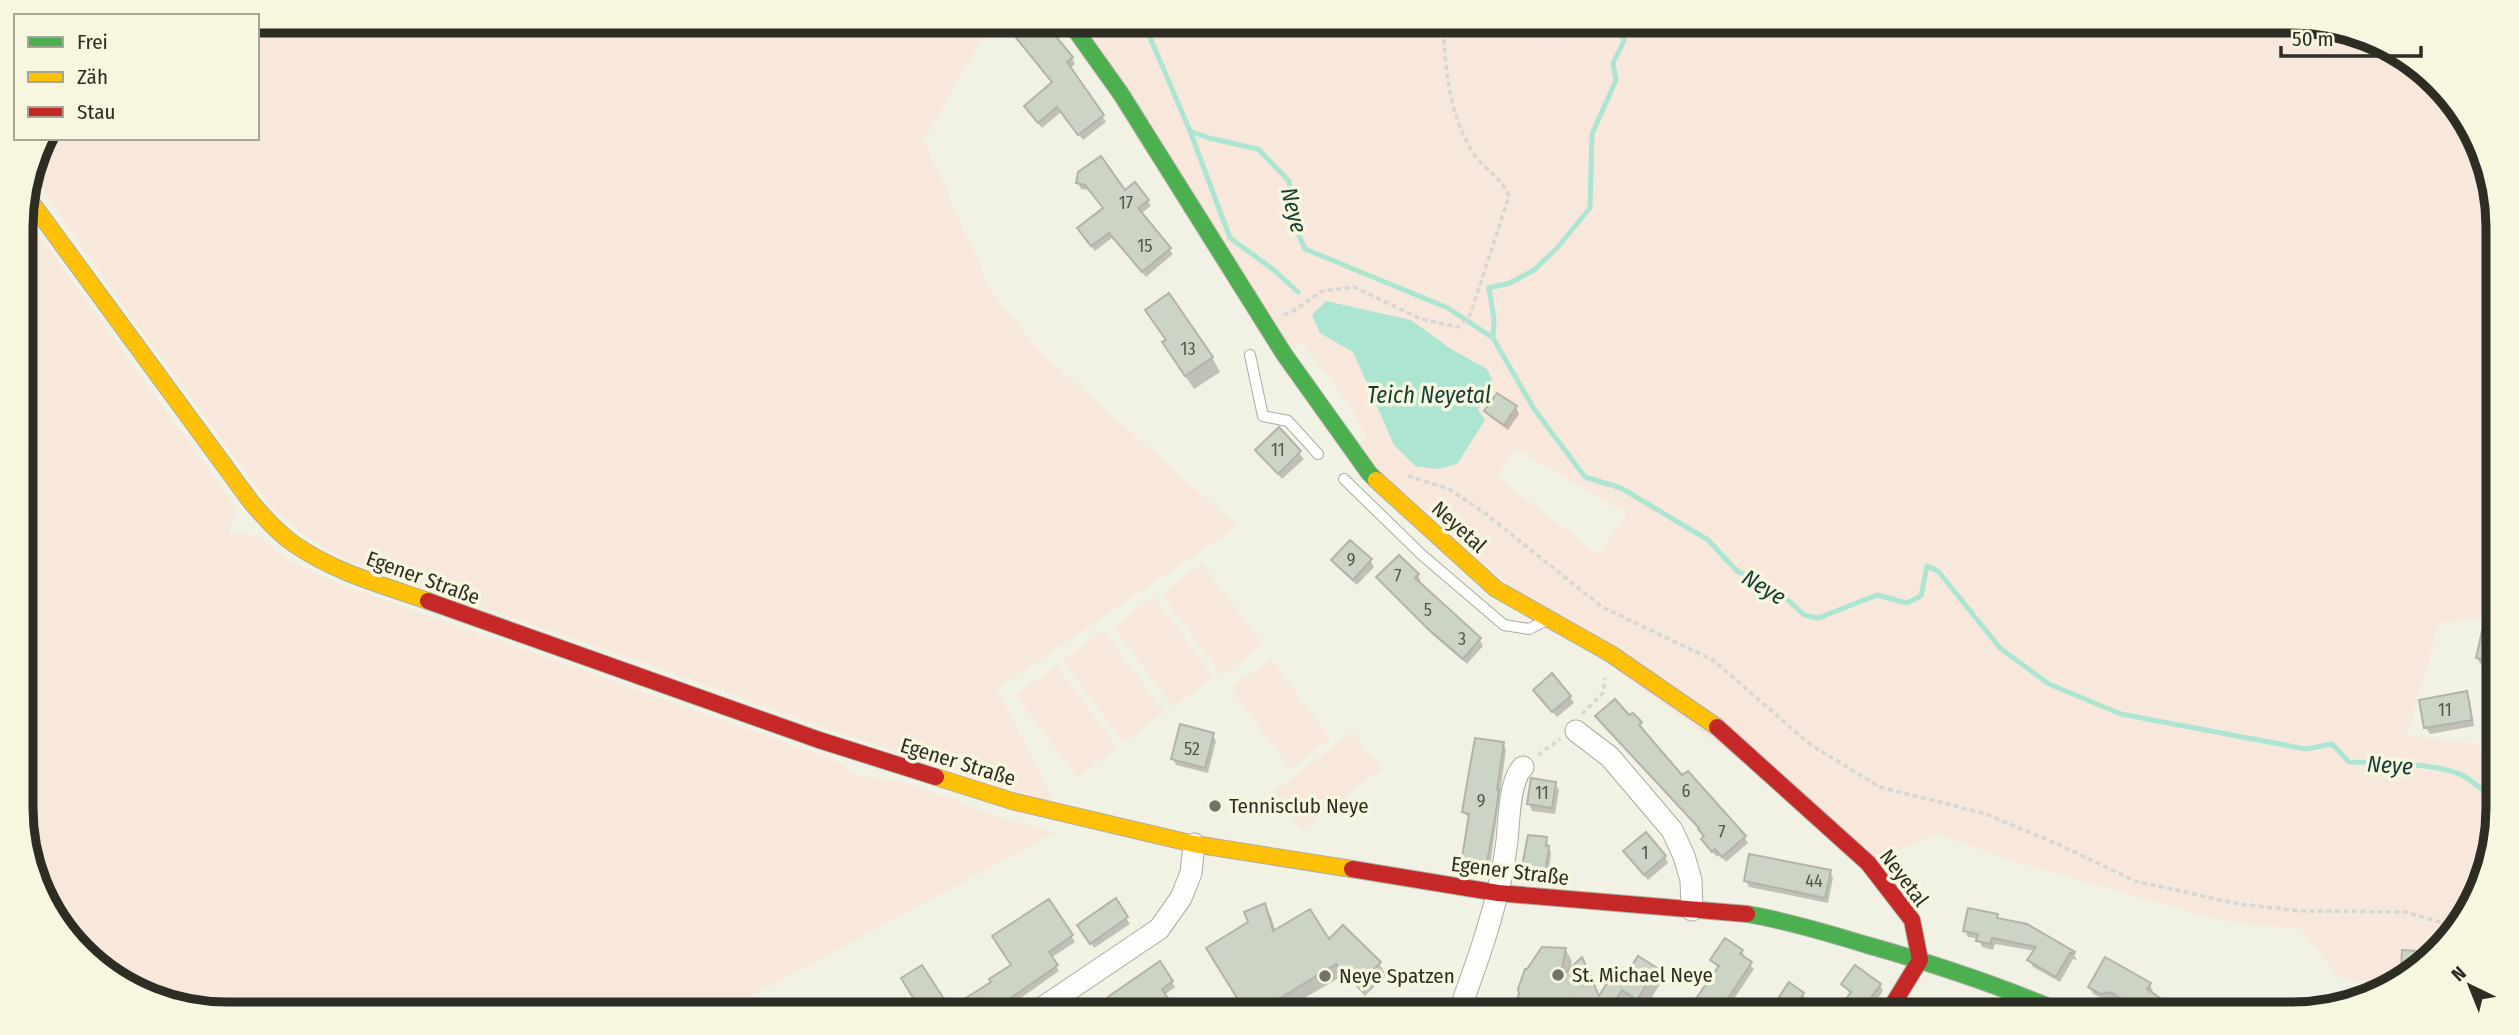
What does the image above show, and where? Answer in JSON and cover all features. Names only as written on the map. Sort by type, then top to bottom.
[{"type":"street","name":"Neyetal","points":[[1078,33],[1121,94],[1243,292],[1369,474],[1496,589],[1611,654],[1724,732],[1868,863],[1912,920],[1920,960]]},
{"type":"street","name":"Egener Straße","points":[[35,207],[251,502],[285,537],[342,571],[888,763],[1023,804],[1194,844],[1498,893],[1749,914],[1803,926],[1920,960],[2036,1001]]},
{"type":"street","points":[[1579,721],[1672,830],[1691,880],[1692,910]]},
{"type":"street","points":[[1462,1001],[1498,893],[1513,792],[1519,771],[1523,767]]},
{"type":"street","points":[[1051,1002],[1159,929],[1181,898],[1191,873],[1194,844]]},
{"type":"street","points":[[1895,1001],[1920,960]]},
{"type":"lane","points":[[1250,355],[1263,416],[1288,421],[1318,454]]},
{"type":"lane","points":[[1344,480],[1422,555],[1504,625],[1529,629],[1548,620]]},
{"type":"path","points":[[1264,322],[1293,312],[1322,291],[1354,286],[1422,319],[1458,327],[1470,315],[1509,196],[1505,185],[1473,153],[1455,118],[1445,60],[1444,33]]},
{"type":"path","points":[[1449,489],[1486,514],[1602,607],[1713,660],[1811,745],[1880,787],[1986,814],[2135,881],[2239,904],[2301,911],[2406,912],[2447,924]]},
{"type":"path","points":[[1579,721],[1603,693],[1606,665]]},
{"type":"shaded area","points":[[259,33],[984,33],[924,140],[992,293],[1039,351],[1237,526],[997,689],[1046,784],[1052,802],[826,728],[344,560],[301,533],[271,506],[129,314],[39,184],[53,141],[259,140]]},
{"type":"shaded area","points":[[1077,33],[1554,33],[1540,98],[1554,33],[2292,33],[2330,37],[2366,48],[2410,73],[2446,109],[2471,153],[2484,202],[2486,617],[2439,623],[2407,735],[2477,744],[2486,753],[2484,833],[2466,894],[2446,926],[2429,945],[2410,962],[2372,984],[2339,977],[2300,928],[2242,924],[2200,915],[2010,860],[1937,834],[1868,863],[1802,805],[1548,620],[1348,443],[1367,440],[1350,405],[1301,342],[1284,354]],"holes":[[[1326,301],[1411,320],[1451,349],[1487,369],[1493,382],[1478,410],[1415,466],[1394,445],[1353,352]],[[1515,448],[1626,513],[1599,555],[1497,477]]]},
{"type":"shaded area","points":[[34,229],[236,508],[228,533],[259,536],[288,560],[339,584],[831,759],[860,776],[908,783],[993,815],[1054,833],[741,1002],[227,1002],[177,995],[141,982],[119,969],[81,936],[53,894],[37,846],[34,821]]},
{"type":"shaded area","points":[[1202,564],[1263,645],[1222,675],[1162,594]]},
{"type":"shaded area","points":[[1154,597],[1213,677],[1173,707],[1114,627]]},
{"type":"shaded area","points":[[1103,631],[1164,712],[1124,742],[1063,661]]},
{"type":"shaded area","points":[[1271,659],[1330,739],[1290,769],[1231,688]]},
{"type":"shaded area","points":[[1056,666],[1117,747],[1078,777],[1016,695]]},
{"type":"shaded area","points":[[1353,732],[1381,769],[1302,829],[1274,792]]},
{"type":"water","name":"Teich Neyetal","points":[[1326,301],[1411,320],[1451,349],[1487,369],[1493,382],[1478,410],[1485,420],[1457,464],[1438,469],[1415,466],[1394,445],[1353,352],[1320,333],[1312,315]]},
{"type":"building","points":[[1012,33],[1053,33],[1073,57],[1067,62],[1104,115],[1078,135],[1057,107],[1038,123],[1024,106],[1052,82]]},
{"type":"building","points":[[1101,156],[1125,190],[1135,182],[1149,200],[1138,208],[1171,248],[1142,272],[1109,233],[1091,246],[1077,228],[1103,208],[1085,185],[1076,183],[1078,172]]},
{"type":"building","points":[[1169,293],[1213,357],[1185,376],[1162,342],[1166,340],[1145,310]]},
{"type":"building","points":[[1497,393],[1517,406],[1504,425],[1484,411]]},
{"type":"building","points":[[1279,427],[1301,451],[1278,474],[1255,450]]},
{"type":"building","points":[[1350,540],[1372,559],[1353,580],[1331,560]]},
{"type":"building","points":[[1399,555],[1419,574],[1415,578],[1481,638],[1463,659],[1428,629],[1376,577]]},
{"type":"building","points":[[2482,631],[2486,632],[2486,660],[2476,658]]},
{"type":"building","points":[[1552,673],[1571,696],[1552,712],[1533,690]]},
{"type":"building","points":[[2467,691],[2472,720],[2424,728],[2419,700]]},
{"type":"building","points":[[1615,699],[1629,715],[1633,713],[1642,722],[1639,725],[1682,775],[1688,771],[1746,836],[1722,857],[1715,849],[1712,852],[1701,839],[1704,836],[1699,828],[1595,716]]},
{"type":"building","points":[[1180,724],[1214,733],[1205,768],[1171,759]]},
{"type":"building","points":[[1475,738],[1504,742],[1487,862],[1462,858],[1469,814],[1462,812]]},
{"type":"building","points":[[1531,778],[1556,782],[1552,808],[1527,804]]},
{"type":"building","points":[[1646,832],[1666,856],[1644,875],[1623,851]]},
{"type":"building","points":[[1528,835],[1547,837],[1546,846],[1549,846],[1545,874],[1521,871]]},
{"type":"building","points":[[1749,854],[1831,870],[1825,898],[1744,881]]},
{"type":"building","points":[[1116,898],[1128,917],[1090,944],[1077,925]]},
{"type":"building","points":[[1049,899],[1073,935],[1049,952],[1058,965],[1006,1002],[960,1002],[991,982],[989,979],[1011,965],[992,936]]},
{"type":"building","points":[[1265,903],[1273,931],[1310,909],[1329,939],[1343,925],[1381,962],[1358,985],[1336,964],[1278,1001],[1238,1002],[1206,948],[1248,922],[1244,912]]},
{"type":"building","points":[[1968,908],[2027,924],[2075,952],[2070,953],[2056,977],[2027,960],[2036,947],[1992,938],[1990,944],[1976,941],[1978,934],[1963,931]]},
{"type":"building","points":[[1725,938],[1743,950],[1740,954],[1752,962],[1726,1001],[1694,1001],[1719,966],[1710,960]]},
{"type":"building","name":"St. Michael Neye","points":[[1542,947],[1566,948],[1560,978],[1582,957],[1599,996],[1612,975],[1622,981],[1638,956],[1657,968],[1637,1000],[1622,990],[1615,1001],[1574,1001],[1569,998],[1569,1001],[1517,1001],[1518,989],[1527,969]]},
{"type":"building","points":[[2402,950],[2422,951],[2401,968]]},
{"type":"building","points":[[2105,957],[2151,983],[2147,989],[2165,1001],[2123,1001],[2110,992],[2101,994],[2088,987]]},
{"type":"building","points":[[1160,961],[1173,981],[1162,989],[1170,1002],[1111,1002],[1108,997]]},
{"type":"building","points":[[922,965],[946,1002],[915,1002],[901,978]]},
{"type":"building","points":[[1855,965],[1881,984],[1868,1001],[1844,1001],[1851,992],[1841,984]]},
{"type":"building","points":[[1789,982],[1804,993],[1798,1001],[1784,1001],[1779,997]]},
{"type":"waterway","name":"Neye","points":[[1148,33],[1190,131],[1258,149],[1289,181],[1294,224],[1305,249],[1448,308],[1493,338],[1534,409],[1585,477],[1621,488],[1708,540],[1737,571],[1777,590],[1804,615],[1818,618],[1877,595],[1907,603],[1921,596],[1927,566],[1938,571],[2000,648],[2049,684],[2121,714],[2306,749],[2332,744],[2349,762],[2444,769],[2462,775],[2486,792]]},
{"type":"waterway","points":[[1493,338],[1494,319],[1489,288],[1510,283],[1534,270],[1557,248],[1590,208],[1592,134],[1616,80],[1613,63],[1624,41],[1621,33]]},
{"type":"waterway","points":[[1190,131],[1230,238],[1274,270],[1298,292]]},
{"type":"traffic: fast","points":[[1078,33],[1121,94],[1284,354],[1376,480]]},
{"type":"traffic: fast","points":[[1747,914],[1808,928],[1918,960],[2033,1001]]},
{"type":"traffic: slow","points":[[35,207],[251,502],[271,524],[294,544],[325,562],[428,601]]},
{"type":"traffic: slow","points":[[1376,480],[1496,589],[1611,654],[1717,727]]},
{"type":"traffic: slow","points":[[936,777],[1012,801],[1194,844],[1352,869]]},
{"type":"traffic: jam","points":[[428,601],[819,740],[936,777]]},
{"type":"traffic: jam","points":[[1717,727],[1868,863],[1912,920],[1920,960],[1895,1001]]},
{"type":"traffic: jam","points":[[1352,869],[1498,893],[1747,914]]},
{"type":"place","name":"Tennisclub Neye","points":[[1215,806]]},
{"type":"place","name":"St. Michael Neye","points":[[1558,975]]},
{"type":"place","name":"Neye Spatzen","points":[[1325,976]]}]
